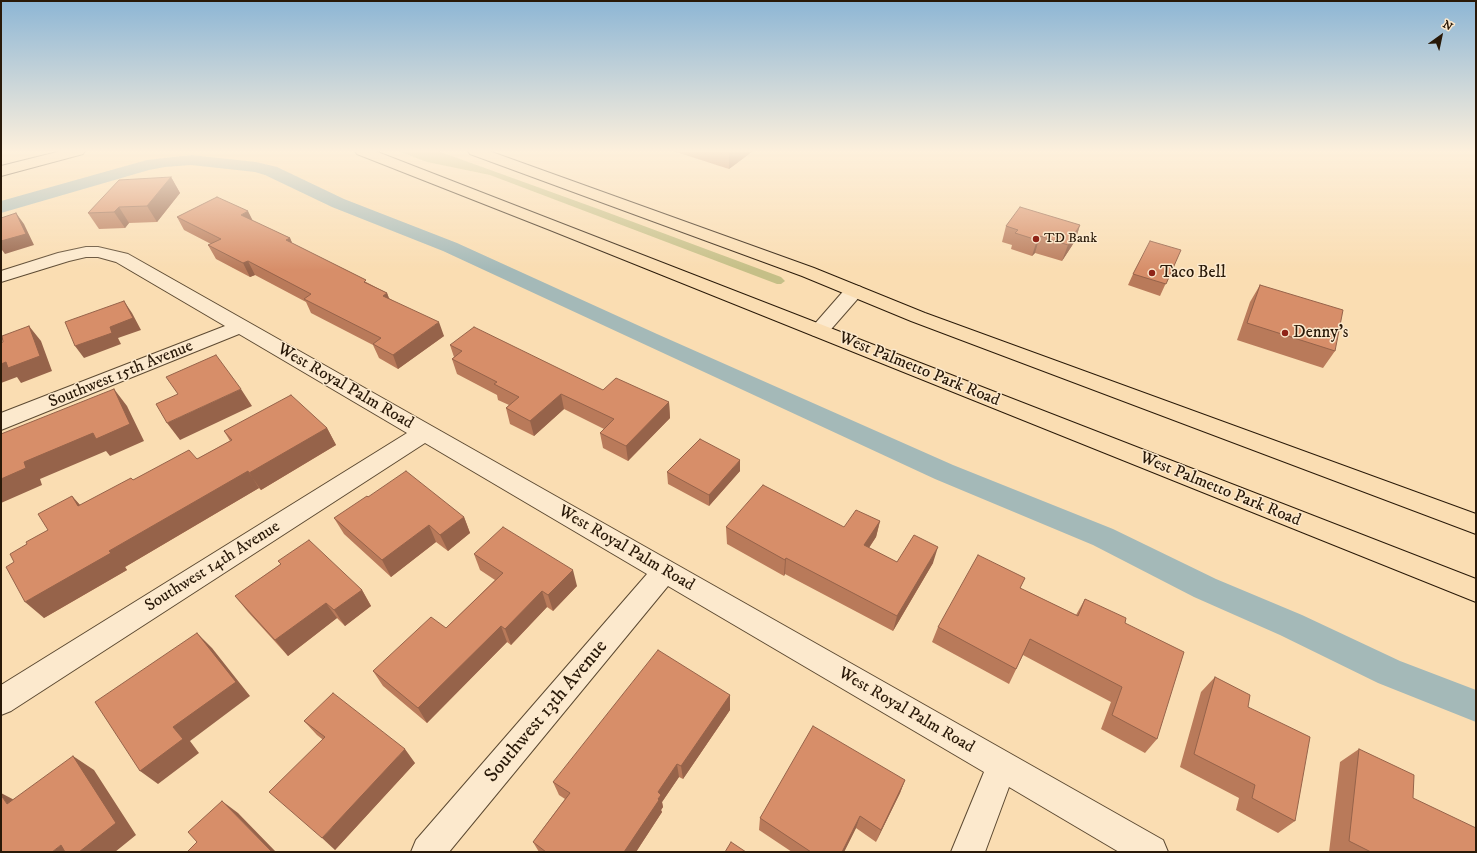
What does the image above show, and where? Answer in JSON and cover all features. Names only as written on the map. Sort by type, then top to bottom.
[{"type":"main road","name":"West Palmetto Park Road","points":[[464,191],[819,330],[1476,592]]},
{"type":"main road","points":[[585,191],[808,272],[925,320],[1476,524]]},
{"type":"street","name":"West Royal Palm Road","points":[[1,277],[64,257],[86,252],[98,252],[122,258],[1151,852]]},
{"type":"street","points":[[819,330],[854,291]]},
{"type":"street","name":"Southwest 15th Avenue","points":[[1,422],[240,327]]},
{"type":"street","name":"Southwest 14th Avenue","points":[[1,701],[424,433]]},
{"type":"street","name":"Southwest 13th Avenue","points":[[428,852],[665,572]]},
{"type":"street","points":[[968,852],[1002,766]]},
{"type":"shaded area","points":[[532,191],[548,191],[781,277],[785,281],[781,284],[777,284]]},
{"type":"building","points":[[109,191],[160,191],[147,206],[119,207],[114,212],[88,213]]},
{"type":"building","points":[[217,197],[248,211],[241,215],[290,238],[286,240],[366,280],[364,282],[387,293],[383,296],[439,322],[393,355],[373,344],[381,338],[304,299],[311,294],[248,261],[243,263],[208,245],[221,239],[177,217]]},
{"type":"building","points":[[1020,207],[1080,225],[1068,245],[1040,236],[1037,240],[1015,233],[1018,230],[1006,226]]},
{"type":"building","points":[[16,213],[26,234],[1,241],[1,218]]},
{"type":"building","name":"Taco Bell","points":[[1150,241],[1181,250],[1166,284],[1133,274]]},
{"type":"building","points":[[1260,285],[1343,310],[1335,351],[1247,323]]},
{"type":"building","points":[[124,301],[133,318],[110,327],[112,333],[75,346],[65,322]]},
{"type":"building","points":[[29,326],[40,356],[8,368],[6,362],[1,364],[1,343],[3,342],[2,336]]},
{"type":"building","points":[[474,327],[603,390],[616,378],[669,402],[626,446],[600,433],[614,419],[561,394],[530,421],[506,408],[519,397],[494,384],[497,382],[452,359],[462,351],[450,345]]},
{"type":"building","points":[[216,355],[241,389],[167,423],[156,404],[178,394],[166,377]]},
{"type":"building","points":[[114,389],[130,424],[96,439],[93,433],[24,462],[26,468],[1,479],[1,434]]},
{"type":"building","points":[[291,395],[327,428],[249,473],[248,471],[109,551],[111,553],[25,602],[6,567],[14,562],[10,554],[27,544],[26,542],[48,530],[38,514],[72,496],[78,506],[131,478],[133,480],[189,450],[197,459],[232,440],[224,431]]},
{"type":"building","points":[[700,439],[740,460],[709,495],[667,472]]},
{"type":"building","points":[[406,471],[464,517],[440,535],[429,525],[382,560],[334,518]]},
{"type":"building","points":[[763,485],[844,527],[856,510],[880,521],[864,545],[897,562],[914,535],[938,547],[897,616],[786,558],[785,560],[726,527]]},
{"type":"building","points":[[503,527],[573,570],[548,595],[542,591],[505,629],[501,626],[418,708],[373,671],[431,617],[446,628],[503,573],[474,554]]},
{"type":"building","points":[[309,540],[362,590],[334,610],[326,603],[275,640],[235,596],[281,564],[278,561]]},
{"type":"building","points":[[978,555],[1025,578],[1020,588],[1078,616],[1085,599],[1126,618],[1125,623],[1184,652],[1157,739],[1112,715],[1122,687],[1030,639],[1016,669],[938,627]]},
{"type":"building","points":[[197,633],[236,682],[173,727],[183,739],[140,771],[95,702]]},
{"type":"building","points":[[658,650],[730,695],[681,766],[677,764],[658,792],[661,795],[658,799],[659,800],[624,852],[546,852],[533,842],[570,793],[553,782]]},
{"type":"building","points":[[1215,677],[1250,695],[1248,707],[1310,737],[1295,821],[1252,798],[1255,785],[1194,754]]},
{"type":"building","points":[[333,693],[405,749],[322,838],[269,792],[325,737],[304,721]]},
{"type":"building","points":[[813,726],[905,780],[881,830],[860,816],[842,852],[811,852],[760,818]]},
{"type":"building","points":[[1359,749],[1414,775],[1413,798],[1476,828],[1476,852],[1371,852],[1349,841]]},
{"type":"building","points":[[73,756],[116,823],[79,852],[65,852],[61,845],[52,852],[1,852],[1,795],[7,804]]},
{"type":"building","points":[[222,801],[272,852],[187,852],[197,842],[188,832]]},
{"type":"building","points":[[731,842],[746,852],[725,852]]},
{"type":"waterway","points":[[1,207],[57,191]]},
{"type":"waterway","points":[[312,191],[338,203],[450,247],[649,339],[944,472],[1103,537],[1205,588],[1291,625],[1389,672],[1476,706]]},
{"type":"place","name":"TD Bank","points":[[1036,239]]},
{"type":"place","name":"Taco Bell","points":[[1152,273]]},
{"type":"place","name":"Denny's","points":[[1285,333]]}]
